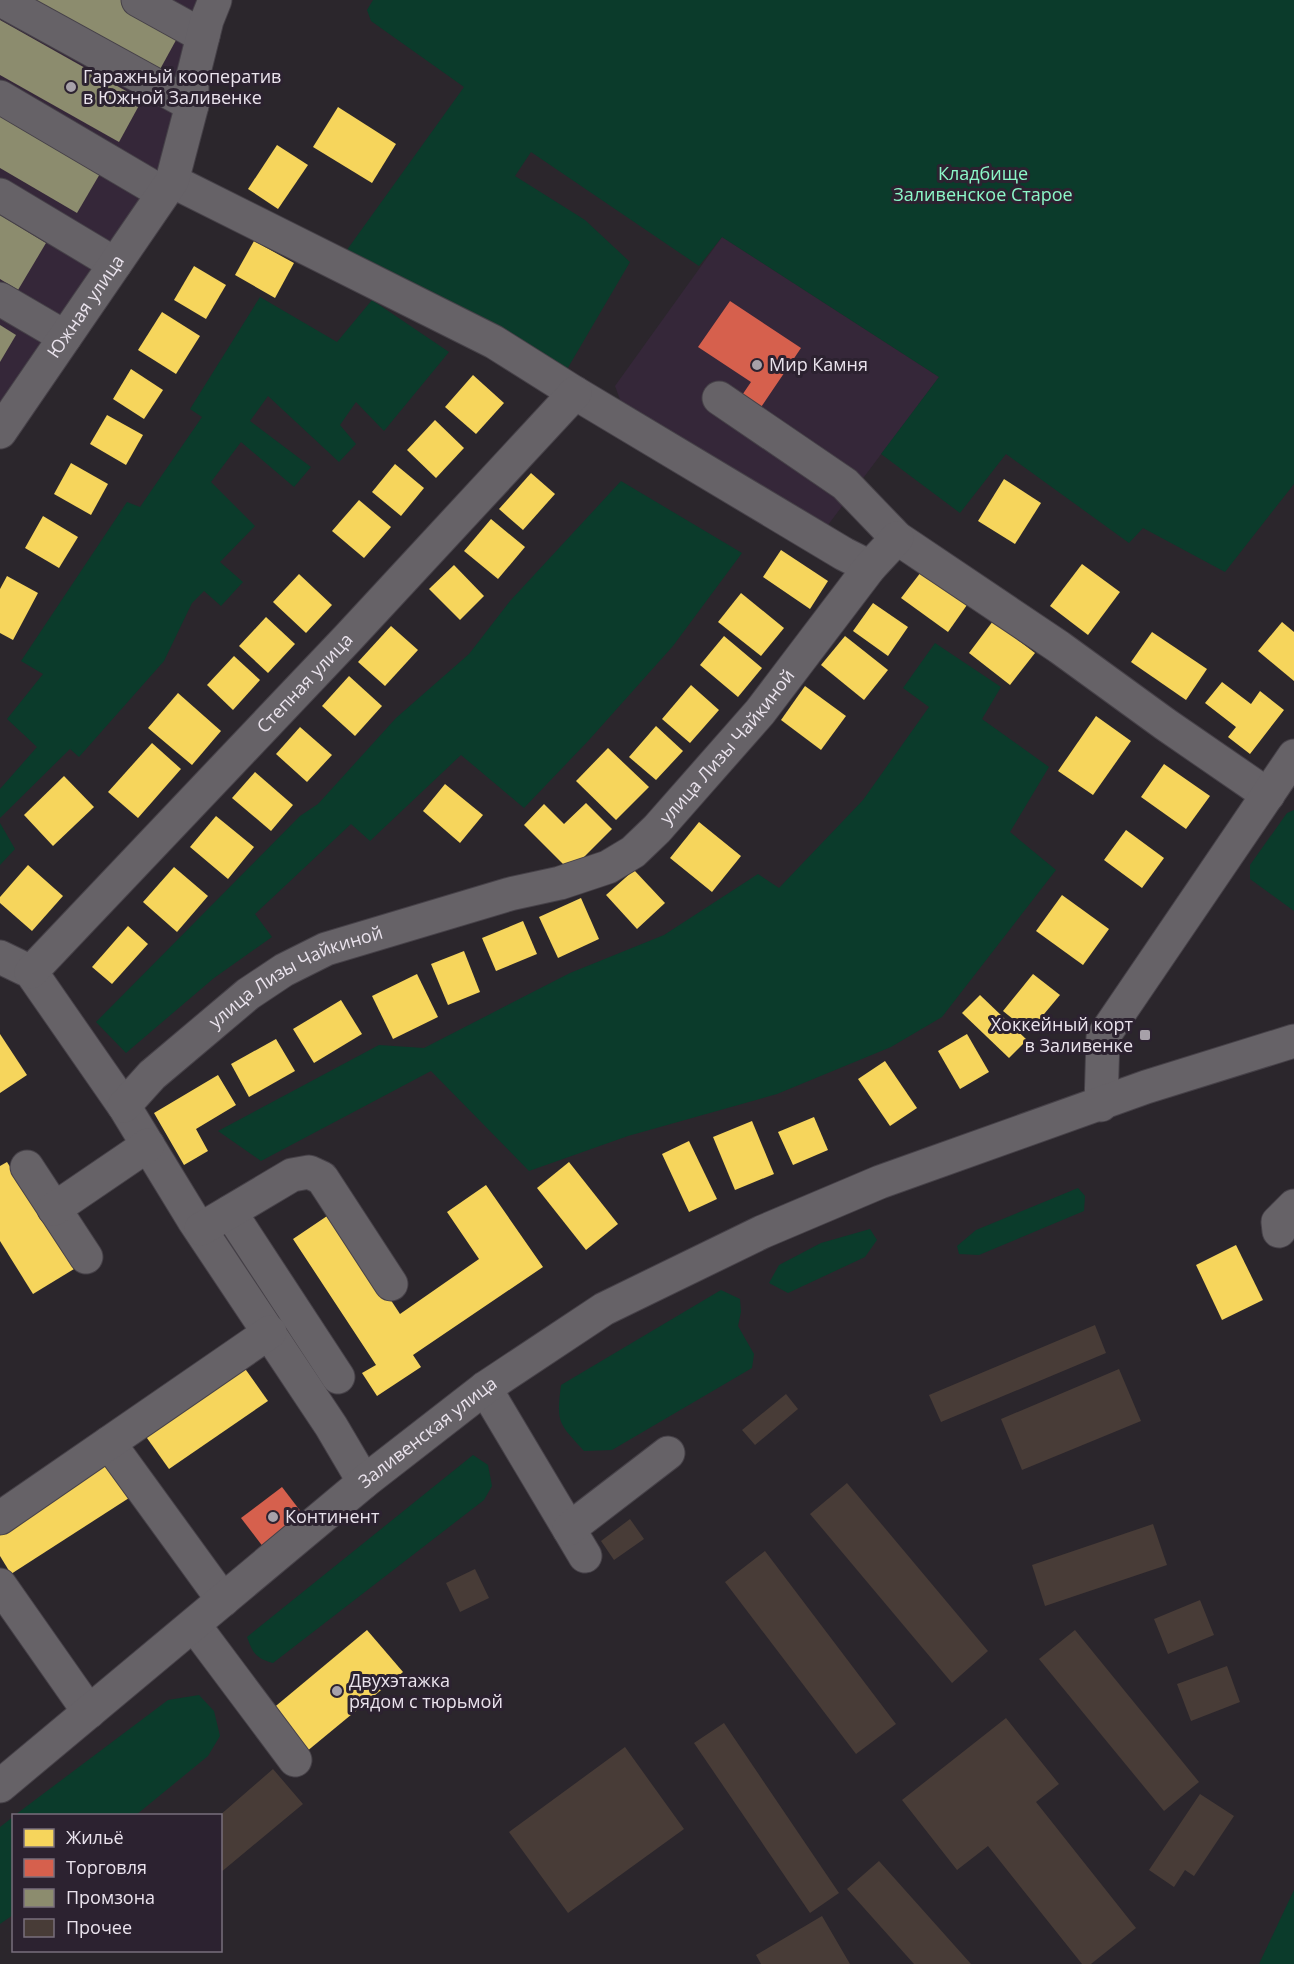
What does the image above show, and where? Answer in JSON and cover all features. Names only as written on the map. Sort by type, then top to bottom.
[{"type":"street","points":[[1,0],[192,105]]},
{"type":"street","points":[[138,0],[203,36]]},
{"type":"street","name":"Южная улица","points":[[0,432],[167,187],[192,105],[192,80],[215,0]]},
{"type":"street","points":[[0,97],[167,187],[494,342],[834,548],[870,567]]},
{"type":"street","points":[[0,195],[115,264]]},
{"type":"street","points":[[0,299],[65,337]]},
{"type":"street","name":"Степная улица","points":[[31,972],[332,656],[575,393]]},
{"type":"street","points":[[719,398],[845,484],[897,538],[1059,647],[1268,795]]},
{"type":"street","name":"улица Лизы Чайкиной","points":[[124,1106],[152,1075],[248,994],[284,970],[326,949],[510,894],[560,883],[608,867],[633,852],[657,829],[760,712],[870,567],[897,538]]},
{"type":"street","points":[[1101,1105],[1103,1037],[1294,756]]},
{"type":"street","points":[[0,957],[31,972],[124,1106],[201,1229],[331,1426],[364,1482]]},
{"type":"street","name":"Заливенская улица","points":[[0,1786],[364,1482],[485,1388],[604,1309],[762,1232],[880,1182],[1101,1105],[1146,1087],[1294,1041]]},
{"type":"street","points":[[54,1209],[148,1145]]},
{"type":"street","points":[[27,1167],[86,1257]]},
{"type":"street","points":[[201,1229],[292,1174],[300,1172],[316,1174],[322,1178],[391,1284]]},
{"type":"street","points":[[230,1212],[338,1377]]},
{"type":"street","points":[[0,1518],[270,1332]]},
{"type":"street","points":[[485,1388],[585,1556]]},
{"type":"street","points":[[109,1443],[223,1600]]},
{"type":"street","points":[[569,1529],[668,1453]]},
{"type":"street","points":[[0,1585],[89,1712]]},
{"type":"street","points":[[194,1625],[295,1760]]},
{"type":"shaded area","points":[[0,0],[215,0],[180,154],[0,409]]},
{"type":"shaded area","points":[[722,237],[939,377],[822,533],[622,405],[615,386]]},
{"type":"green space","name":"Кладбище Заливенское Старое","points":[[373,0],[1294,0],[1294,484],[1225,572],[1143,528],[1129,543],[1006,454],[960,513],[881,454],[939,377],[722,237],[699,266],[531,152],[515,176],[585,220],[630,262],[566,371],[344,254],[464,87],[371,21],[367,10]]},
{"type":"green space","points":[[260,297],[337,342],[372,300],[449,352],[384,431],[356,402],[340,425],[356,444],[339,462],[268,396],[250,421],[311,467],[294,487],[241,442],[211,482],[255,526],[220,562],[243,582],[221,606],[204,591],[192,603],[164,661],[79,757],[70,749],[0,818],[0,789],[37,747],[7,719],[43,674],[21,661],[127,502],[140,507],[202,417],[190,409]]},
{"type":"green space","points":[[621,481],[742,553],[673,646],[589,740],[524,808],[461,755],[370,841],[351,824],[255,914],[272,937],[214,978],[126,1053],[96,1022],[300,816],[318,804],[396,718],[469,654],[510,601]]},
{"type":"green space","points":[[935,643],[1001,687],[982,719],[1049,767],[1010,832],[1056,870],[942,1017],[891,1047],[777,1094],[628,1136],[529,1171],[431,1071],[261,1161],[218,1131],[379,1045],[424,1048],[570,973],[664,935],[758,874],[779,888],[863,800],[929,707],[903,688]]},
{"type":"green space","points":[[1294,810],[1294,911],[1250,879],[1250,865],[1287,813]]},
{"type":"green space","points":[[0,823],[15,849],[0,865]]},
{"type":"green space","points":[[1078,1188],[1085,1196],[1084,1211],[979,1255],[959,1254],[957,1246],[976,1230]]},
{"type":"green space","points":[[870,1229],[877,1240],[865,1257],[788,1293],[769,1283],[779,1265],[821,1243]]},
{"type":"green space","points":[[721,1290],[740,1299],[741,1312],[738,1326],[754,1354],[752,1368],[612,1450],[584,1451],[561,1422],[559,1408],[561,1385]]},
{"type":"green space","points":[[473,1455],[488,1465],[492,1486],[484,1500],[273,1663],[256,1654],[247,1637]]},
{"type":"green space","points":[[199,1695],[214,1711],[220,1736],[208,1756],[137,1814],[16,1814],[168,1700]]},
{"type":"green space","points":[[12,1818],[12,1916],[0,1924],[0,1827]]},
{"type":"green space","points":[[1294,1890],[1294,1964],[1259,1964]]},
{"type":"building: Жильё","points":[[338,107],[396,144],[372,183],[313,147]]},
{"type":"building: Жильё","points":[[277,145],[308,165],[278,209],[248,189]]},
{"type":"building: Жильё","points":[[254,241],[294,263],[275,298],[235,275]]},
{"type":"building: Жильё","points":[[194,266],[226,285],[206,319],[174,300]]},
{"type":"building: Жильё","points":[[162,312],[200,336],[176,374],[138,350]]},
{"type":"building: Жильё","points":[[131,369],[163,390],[144,419],[113,399]]},
{"type":"building: Жильё","points":[[473,375],[504,403],[476,434],[445,407]]},
{"type":"building: Жильё","points":[[107,415],[143,435],[126,465],[90,444]]},
{"type":"building: Жильё","points":[[435,420],[464,448],[436,478],[407,450]]},
{"type":"building: Жильё","points":[[71,463],[108,484],[91,515],[54,494]]},
{"type":"building: Жильё","points":[[395,464],[424,488],[401,516],[372,492]]},
{"type":"building: Жильё","points":[[531,473],[555,494],[523,530],[499,509]]},
{"type":"building: Жильё","points":[[1004,479],[1041,503],[1015,544],[978,521]]},
{"type":"building: Жильё","points":[[359,500],[391,527],[364,558],[332,531]]},
{"type":"building: Жильё","points":[[43,516],[78,537],[59,568],[25,548]]},
{"type":"building: Жильё","points":[[491,519],[525,547],[498,579],[464,551]]},
{"type":"building: Жильё","points":[[781,550],[828,581],[810,609],[763,577]]},
{"type":"building: Жильё","points":[[1082,564],[1120,592],[1088,635],[1050,606]]},
{"type":"building: Жильё","points":[[454,565],[484,596],[460,620],[429,589]]},
{"type":"building: Жильё","points":[[921,572],[967,605],[948,632],[901,598]]},
{"type":"building: Жильё","points":[[299,574],[332,605],[306,633],[273,602]]},
{"type":"building: Жильё","points":[[7,576],[38,593],[13,640],[0,633],[0,589]]},
{"type":"building: Жильё","points":[[741,593],[784,628],[761,656],[718,622]]},
{"type":"building: Жильё","points":[[873,603],[908,627],[888,656],[853,631]]},
{"type":"building: Жильё","points":[[266,617],[295,644],[268,673],[239,646]]},
{"type":"building: Жильё","points":[[993,621],[1035,653],[1010,685],[969,653]]},
{"type":"building: Жильё","points":[[1282,622],[1294,632],[1294,681],[1258,651]]},
{"type":"building: Жильё","points":[[391,626],[418,650],[385,686],[358,662]]},
{"type":"building: Жильё","points":[[1152,632],[1207,669],[1186,700],[1131,662]]},
{"type":"building: Жильё","points":[[724,636],[762,668],[738,697],[700,665]]},
{"type":"building: Жильё","points":[[845,636],[888,670],[864,700],[821,665]]},
{"type":"building: Жильё","points":[[234,656],[260,680],[233,710],[207,685]]},
{"type":"building: Жильё","points":[[349,676],[382,706],[355,736],[322,706]]},
{"type":"building: Жильё","points":[[1222,682],[1251,704],[1260,691],[1284,710],[1250,754],[1228,737],[1236,727],[1205,703]]},
{"type":"building: Жильё","points":[[691,685],[719,710],[690,743],[662,719]]},
{"type":"building: Жильё","points":[[805,686],[846,716],[821,750],[781,720]]},
{"type":"building: Жильё","points":[[178,693],[221,731],[192,765],[148,728]]},
{"type":"building: Жильё","points":[[1096,716],[1131,741],[1093,795],[1058,771]]},
{"type":"building: Жильё","points":[[656,726],[683,751],[656,780],[629,757]]},
{"type":"building: Жильё","points":[[300,727],[332,755],[307,782],[276,754]]},
{"type":"building: Жильё","points":[[152,743],[181,769],[138,818],[108,792]]},
{"type":"building: Жильё","points":[[608,748],[649,787],[616,820],[576,781]]},
{"type":"building: Жильё","points":[[1164,764],[1210,796],[1186,829],[1141,797]]},
{"type":"building: Жильё","points":[[255,772],[293,805],[271,831],[232,798]]},
{"type":"building: Жильё","points":[[64,776],[94,807],[53,846],[24,815]]},
{"type":"building: Жильё","points":[[445,784],[483,815],[460,843],[423,811]]},
{"type":"building: Жильё","points":[[586,803],[612,829],[570,871],[524,825],[544,804],[564,824]]},
{"type":"building: Жильё","points":[[216,816],[254,847],[228,879],[190,847]]},
{"type":"building: Жильё","points":[[699,822],[741,856],[712,892],[670,858]]},
{"type":"building: Жильё","points":[[1126,830],[1164,858],[1142,888],[1104,860]]},
{"type":"building: Жильё","points":[[28,865],[63,896],[32,931],[0,903],[0,897]]},
{"type":"building: Жильё","points":[[174,867],[208,896],[177,932],[143,902]]},
{"type":"building: Жильё","points":[[634,870],[665,903],[637,929],[606,895]]},
{"type":"building: Жильё","points":[[1062,895],[1109,929],[1083,965],[1036,931]]},
{"type":"building: Жильё","points":[[581,898],[599,939],[558,958],[539,917]]},
{"type":"building: Жильё","points":[[523,921],[537,954],[496,971],[482,938]]},
{"type":"building: Жильё","points":[[128,926],[148,944],[112,984],[92,967]]},
{"type":"building: Жильё","points":[[464,951],[480,992],[448,1005],[431,964]]},
{"type":"building: Жильё","points":[[417,974],[438,1017],[393,1039],[372,996]]},
{"type":"building: Жильё","points":[[1033,974],[1060,995],[1029,1032],[1003,1011]]},
{"type":"building: Жильё","points":[[980,995],[1027,1040],[1009,1058],[962,1013]]},
{"type":"building: Жильё","points":[[341,1000],[362,1034],[314,1063],[293,1029]]},
{"type":"building: Жильё","points":[[0,1034],[27,1075],[0,1093]]},
{"type":"building: Жильё","points":[[967,1034],[989,1072],[960,1089],[938,1051]]},
{"type":"building: Жильё","points":[[276,1039],[295,1071],[249,1097],[231,1064]]},
{"type":"building: Жильё","points":[[885,1061],[917,1108],[890,1126],[858,1079]]},
{"type":"building: Жильё","points":[[218,1075],[236,1105],[196,1129],[208,1151],[184,1165],[154,1113]]},
{"type":"building: Жильё","points":[[814,1117],[828,1150],[793,1165],[778,1132]]},
{"type":"building: Жильё","points":[[752,1121],[774,1174],[735,1190],[713,1137]]},
{"type":"building: Жильё","points":[[689,1141],[717,1199],[689,1212],[662,1154]]},
{"type":"building: Жильё","points":[[7,1162],[74,1269],[33,1294],[0,1241],[0,1166]]},
{"type":"building: Жильё","points":[[569,1162],[618,1224],[586,1250],[537,1188]]},
{"type":"building: Жильё","points":[[486,1185],[543,1267],[413,1355],[421,1367],[377,1396],[362,1373],[376,1365],[293,1239],[333,1212],[400,1314],[479,1259],[447,1212]]},
{"type":"building: Жильё","points":[[1236,1245],[1263,1300],[1222,1320],[1196,1265]]},
{"type":"building: Жильё","points":[[241,1363],[268,1401],[169,1469],[142,1431]]},
{"type":"building: Жильё","points":[[106,1463],[129,1498],[11,1574],[0,1556],[0,1531]]},
{"type":"building: Жильё","name":"Двухэтажка рядом с тюрьмой","points":[[367,1630],[403,1672],[306,1752],[271,1710]]},
{"type":"building: Торговля","name":"Мир Камня","points":[[730,301],[801,348],[755,416],[736,404],[751,382],[698,347]]},
{"type":"building: Торговля","name":"Континент","points":[[282,1487],[305,1517],[264,1548],[241,1518]]},
{"type":"building: Промзона","points":[[28,0],[125,0],[181,31],[158,73]]},
{"type":"building: Промзона","name":"Гаражный кооператив в Южной Заливенке","points":[[0,20],[142,100],[119,142],[0,75]]},
{"type":"building: Промзона","points":[[0,112],[101,172],[77,213],[0,168]]},
{"type":"building: Промзона","points":[[0,215],[46,243],[18,290],[0,279]]},
{"type":"building: Промзона","points":[[0,325],[16,335],[0,362]]},
{"type":"building: Прочее","points":[[1095,1325],[1106,1353],[941,1422],[929,1395]]},
{"type":"building: Прочее","points":[[1119,1369],[1141,1421],[1022,1470],[1001,1419]]},
{"type":"building: Прочее","points":[[786,1394],[798,1409],[755,1445],[742,1430]]},
{"type":"building: Прочее","points":[[847,1483],[988,1651],[952,1683],[810,1514]]},
{"type":"building: Прочее","points":[[630,1519],[644,1539],[614,1560],[601,1541]]},
{"type":"building: Прочее","points":[[1153,1524],[1167,1565],[1045,1606],[1032,1565]]},
{"type":"building: Прочее","points":[[765,1551],[896,1724],[856,1754],[725,1582]]},
{"type":"building: Прочее","points":[[475,1569],[489,1598],[460,1612],[446,1583]]},
{"type":"building: Прочее","points":[[1200,1600],[1214,1635],[1168,1654],[1154,1619]]},
{"type":"building: Прочее","points":[[1075,1630],[1199,1782],[1164,1811],[1039,1659]]},
{"type":"building: Прочее","points":[[1227,1666],[1240,1702],[1191,1721],[1177,1684]]},
{"type":"building: Прочее","points":[[1006,1718],[1059,1784],[1036,1802],[1136,1928],[1091,1964],[1082,1964],[988,1846],[957,1870],[902,1800]]},
{"type":"building: Прочее","points":[[724,1723],[839,1893],[810,1913],[694,1743]]},
{"type":"building: Прочее","points":[[625,1747],[684,1829],[568,1913],[509,1832]]},
{"type":"building: Прочее","points":[[273,1769],[303,1804],[222,1871],[221,1814]]},
{"type":"building: Прочее","points":[[1200,1794],[1234,1816],[1194,1876],[1185,1870],[1174,1887],[1149,1870]]},
{"type":"building: Прочее","points":[[879,1861],[971,1964],[914,1964],[847,1889]]},
{"type":"building: Прочее","points":[[822,1916],[850,1964],[761,1964],[756,1955]]},
{"type":"place","name":"Гаражный кооператив в Южной Заливенке","points":[[71,87]]},
{"type":"place","name":"Мир Камня","points":[[757,365]]},
{"type":"place","name":"Хоккейный корт в Заливенке","points":[[1145,1035]]},
{"type":"place","name":"Континент","points":[[273,1517]]},
{"type":"place","name":"Двухэтажка рядом с тюрьмой","points":[[337,1691]]}]
